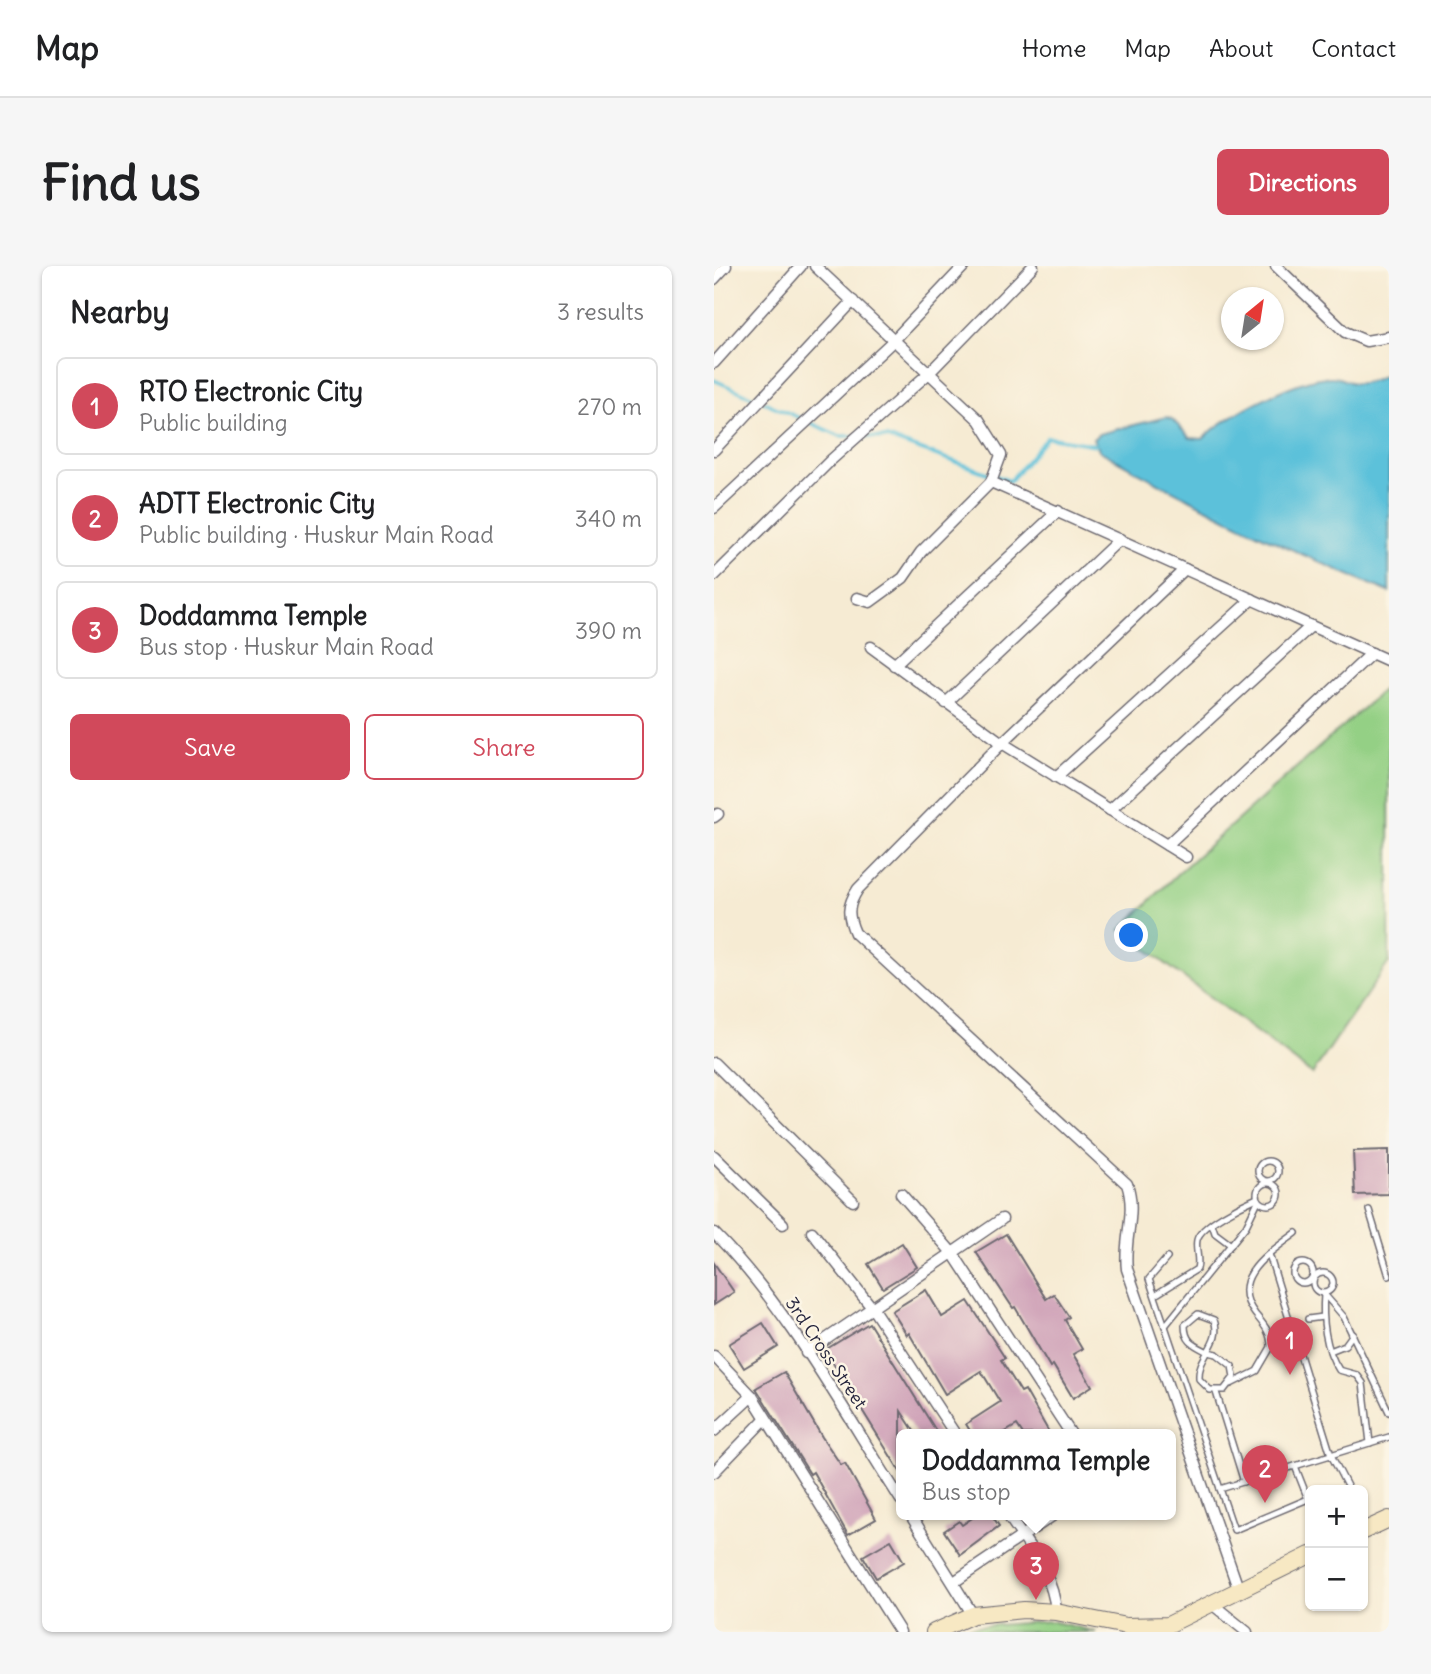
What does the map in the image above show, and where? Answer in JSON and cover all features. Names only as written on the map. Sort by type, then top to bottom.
[{"type":"main road","points":[[1368,1525],[1389,1520]]},
{"type":"main road","points":[[934,1632],[973,1615],[1024,1610],[1056,1612],[1126,1629],[1168,1625],[1238,1588],[1305,1557]]},
{"type":"street","points":[[714,279],[726,266]]},
{"type":"street","points":[[714,363],[801,266]]},
{"type":"street","points":[[815,266],[992,436],[1001,455],[991,482],[921,552],[903,578],[870,602],[857,598]]},
{"type":"street","points":[[714,508],[894,340],[964,266]]},
{"type":"street","points":[[714,576],[831,460],[929,373],[1033,266]]},
{"type":"street","points":[[1276,266],[1345,332],[1366,341],[1389,337]]},
{"type":"street","points":[[714,450],[853,301]]},
{"type":"street","points":[[991,482],[1389,661]]},
{"type":"street","points":[[894,664],[1058,511]]},
{"type":"street","points":[[947,703],[1120,539]]},
{"type":"street","points":[[1185,569],[1002,743],[858,889],[850,901],[848,917],[855,933],[1127,1184],[1132,1213],[1126,1246],[1127,1269],[1238,1588]]},
{"type":"street","points":[[1056,777],[1252,599]]},
{"type":"street","points":[[1110,810],[1311,626]]},
{"type":"street","points":[[871,647],[1002,743],[1186,857]]},
{"type":"street","points":[[1167,845],[1373,653]]},
{"type":"street","points":[[714,1063],[853,1201]]},
{"type":"street","points":[[714,1156],[783,1224]]},
{"type":"street","points":[[901,1194],[954,1255],[1068,1429]]},
{"type":"street","points":[[806,1353],[954,1255],[1002,1219]]},
{"type":"street","points":[[812,1232],[873,1309],[952,1429]]},
{"type":"street","name":"3rd Cross Street","points":[[714,1233],[740,1258],[806,1353],[896,1492]]},
{"type":"street","points":[[714,1356],[752,1395],[900,1632]]},
{"type":"street","points":[[714,1431],[752,1395]]},
{"type":"street","points":[[714,1472],[765,1419]]},
{"type":"street","points":[[915,1520],[973,1615]]},
{"type":"street","points":[[1011,1520],[1046,1576],[1055,1596],[1056,1612]]},
{"type":"street","points":[[954,1582],[1046,1520]]},
{"type":"street","points":[[1212,1604],[1247,1632]]},
{"type":"lane","points":[[1165,1326],[1246,1226],[1262,1186],[1271,1182],[1278,1188],[1277,1198],[1268,1205],[1258,1199]]},
{"type":"lane","points":[[1155,1296],[1195,1272],[1199,1264],[1199,1236],[1212,1224],[1258,1199]]},
{"type":"lane","points":[[1369,1210],[1389,1276]]},
{"type":"lane","points":[[1212,1224],[1215,1233],[1231,1245]]},
{"type":"lane","points":[[1216,1392],[1257,1371],[1271,1347],[1266,1327],[1245,1298],[1245,1284],[1249,1274],[1269,1254],[1296,1233]]},
{"type":"lane","points":[[1269,1254],[1331,1455],[1346,1485]]},
{"type":"lane","points":[[1167,1258],[1149,1279],[1234,1530],[1308,1499],[1295,1466]]},
{"type":"lane","points":[[1370,1443],[1361,1378],[1339,1370],[1330,1351],[1323,1317],[1324,1294],[1333,1286],[1331,1279],[1323,1273],[1314,1276],[1315,1286],[1324,1294],[1345,1317],[1389,1412]]},
{"type":"lane","points":[[1216,1392],[1204,1387],[1199,1379],[1200,1363],[1208,1352],[1218,1330],[1214,1320],[1198,1314],[1185,1325],[1185,1335],[1189,1342],[1208,1352],[1226,1359],[1232,1366],[1231,1384]]},
{"type":"lane","points":[[1308,1319],[1323,1317]]},
{"type":"lane","points":[[1330,1351],[1345,1345],[1353,1334]]},
{"type":"lane","points":[[1216,1392],[1244,1482]]},
{"type":"lane","points":[[1220,1489],[1389,1437]]},
{"type":"green space","points":[[1389,685],[1389,962],[1312,1074],[1121,930],[1178,873]]},
{"type":"green space","points":[[1051,1621],[1096,1632],[961,1632],[971,1627]]},
{"type":"water","points":[[1389,373],[1389,592],[1278,543],[1171,490],[1100,451],[1093,439],[1099,434],[1166,417],[1172,419],[1190,438],[1203,439],[1245,409],[1301,383],[1332,377],[1362,383]]},
{"type":"building","points":[[1389,1150],[1389,1194],[1355,1195],[1353,1151]]},
{"type":"building","points":[[1006,1234],[1046,1299],[1054,1294],[1069,1317],[1065,1320],[1082,1349],[1073,1354],[1092,1386],[1073,1398],[976,1252]]},
{"type":"building","points":[[902,1243],[917,1267],[883,1288],[868,1264]]},
{"type":"building","points":[[714,1263],[734,1292],[714,1305]]},
{"type":"building","points":[[926,1290],[942,1317],[968,1301],[1005,1358],[1001,1360],[1021,1392],[1025,1390],[1047,1429],[1020,1429],[1017,1425],[1010,1429],[969,1429],[966,1424],[1000,1402],[981,1371],[945,1394],[909,1333],[907,1335],[892,1311]]},
{"type":"building","points":[[763,1323],[778,1347],[744,1368],[729,1344]]},
{"type":"building","points":[[869,1323],[935,1429],[913,1429],[901,1411],[901,1429],[896,1429],[896,1465],[825,1350]]},
{"type":"building","points":[[784,1372],[822,1437],[841,1465],[845,1463],[876,1519],[848,1535],[813,1472],[810,1474],[756,1388]]},
{"type":"building","points":[[969,1520],[995,1520],[999,1526],[960,1555],[944,1531],[959,1521],[962,1525]]},
{"type":"building","points":[[891,1540],[904,1562],[876,1578],[863,1556]]},
{"type":"waterway","points":[[714,380],[757,399]]},
{"type":"waterway","points":[[764,402],[840,436],[854,436]]},
{"type":"waterway","points":[[862,437],[887,438],[1010,481],[1047,437],[1096,445]]},
{"type":"place","name":"RTO Electronic City","points":[[1290,1375]]},
{"type":"place","name":"ADTT Electronic City","points":[[1265,1503]]},
{"type":"place","name":"Doddamma Temple","points":[[1036,1600]]}]
